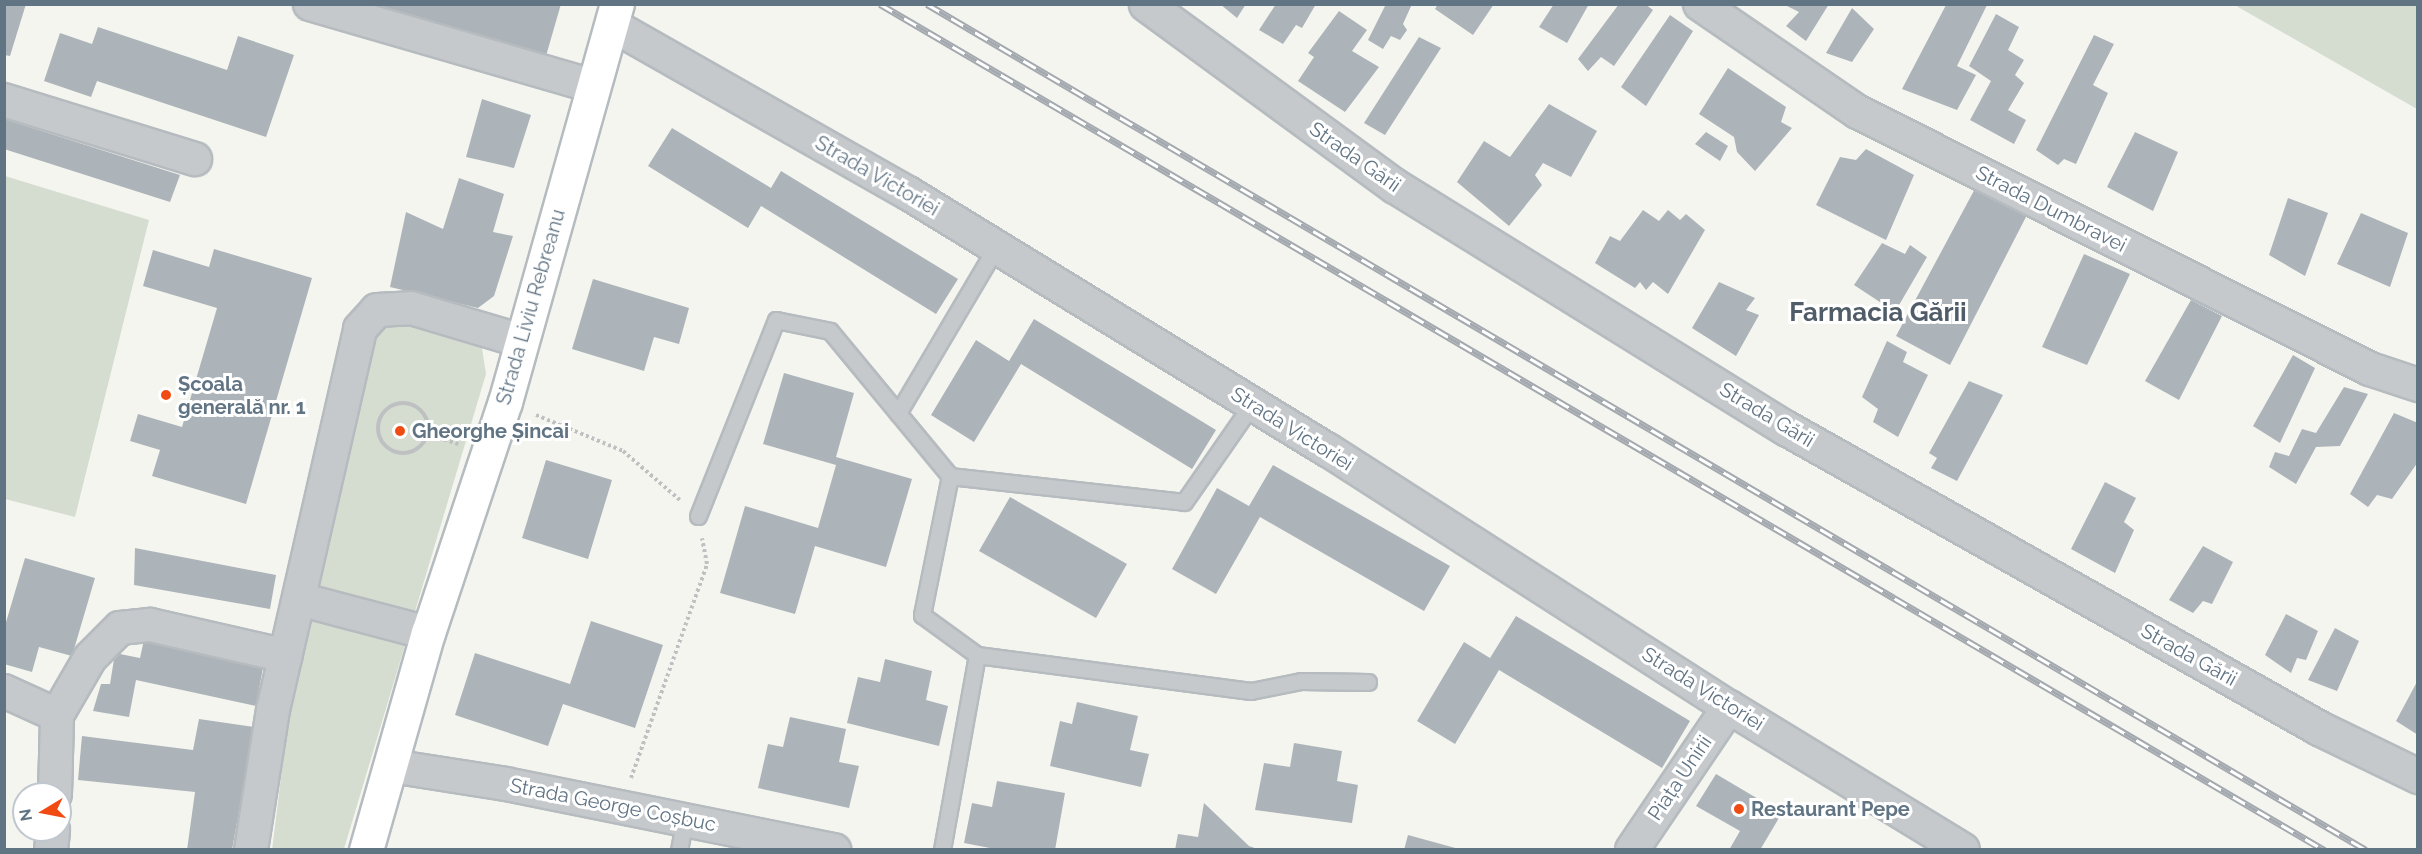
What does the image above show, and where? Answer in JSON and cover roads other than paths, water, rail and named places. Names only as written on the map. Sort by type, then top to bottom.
[{"type":"main road","name":"Strada Liviu Rebreanu","points":[[366,849],[428,633],[504,402],[614,14]]},
{"type":"street","points":[[310,4],[592,87]]},
{"type":"street","name":"Strada Gării","points":[[1146,4],[1395,186],[1786,428],[2319,728],[2418,776]]},
{"type":"street","name":"Strada Dumbravei","points":[[1700,4],[1858,112],[2370,369],[2418,385]]},
{"type":"street","name":"Strada Victoriei","points":[[614,14],[1252,404],[1729,707],[1963,849]]},
{"type":"street","points":[[4,100],[195,159]]},
{"type":"street","points":[[251,849],[286,656],[360,329],[377,310],[411,308],[522,341]]},
{"type":"street","points":[[299,599],[428,633]]},
{"type":"street","points":[[55,782],[57,715],[90,658],[120,628],[150,625],[286,656]]},
{"type":"street","points":[[4,691],[57,715]]},
{"type":"street","name":"Piața Unirii","points":[[1632,849],[1729,707]]},
{"type":"street","name":"Strada George Coșbuc","points":[[391,766],[621,807],[682,835],[834,849]]},
{"type":"lane","points":[[898,413],[996,247]]},
{"type":"lane","points":[[698,516],[776,320],[830,331],[950,476],[1184,502],[1252,404]]},
{"type":"lane","points":[[950,476],[922,615],[977,655],[1251,691],[1301,681],[1368,682]]},
{"type":"lane","points":[[942,849],[977,655]]},
{"type":"railway","points":[[880,4],[2324,850]]},
{"type":"railway","points":[[927,4],[2366,850]]},
{"type":"place","name":"Școala generală nr. 1","points":[[166,395]]},
{"type":"place","name":"Gheorghe Șincai","points":[[400,431]]},
{"type":"place","name":"Restaurant Pepe","points":[[1739,809]]},
{"type":"district","name":"Farmacia Gării","points":[[1878,313]]}]
